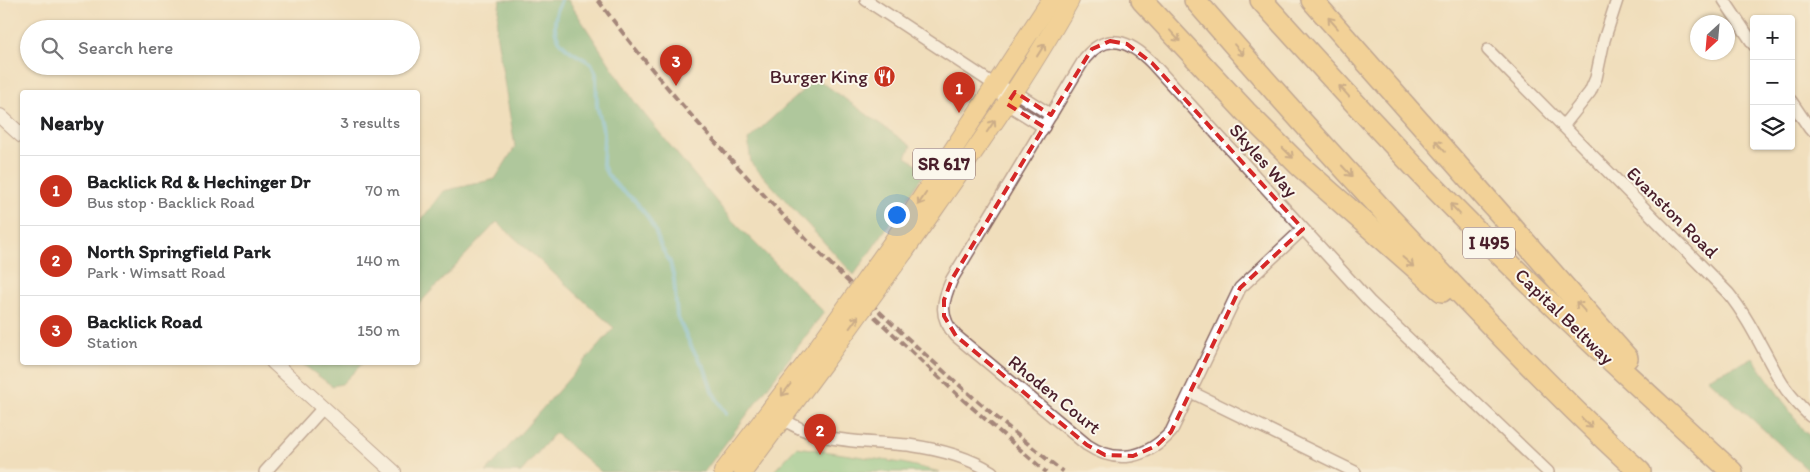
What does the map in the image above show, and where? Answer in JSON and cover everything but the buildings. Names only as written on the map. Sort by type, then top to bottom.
[{"type":"highway","points":[[1142,0],[1246,112],[1299,165],[1506,347],[1562,400]]},
{"type":"highway","name":"I 495","points":[[1196,0],[1283,102],[1421,252],[1562,400],[1640,472]]},
{"type":"highway","name":"Capital Beltway","points":[[1261,0],[1383,134],[1474,228],[1581,332],[1732,472]]},
{"type":"highway","points":[[1312,0],[1567,291],[1732,472]]},
{"type":"main road","name":"SR 617","points":[[898,248],[995,85],[1051,0]]},
{"type":"main road","name":"SR 617","points":[[743,472],[777,414],[898,248],[1011,98],[1070,0]]},
{"type":"main road","name":"SR 617","points":[[723,472],[777,414]]},
{"type":"street","points":[[866,0],[995,85],[1044,127]]},
{"type":"street","points":[[1563,126],[1584,102],[1596,78],[1606,34],[1617,0]]},
{"type":"street","points":[[1724,0],[1750,39]]},
{"type":"street","name":"Skyles Way","points":[[1051,115],[1084,58],[1092,49],[1110,41],[1119,41],[1145,55],[1369,301],[1548,472]]},
{"type":"street","name":"Evanston Road","points":[[1488,50],[1728,293],[1751,325],[1784,386],[1810,416]]},
{"type":"street","points":[[1011,98],[1051,115]]},
{"type":"street","points":[[1794,105],[1810,129]]},
{"type":"street","name":"Rhoden Court","points":[[1051,115],[952,279],[946,292],[943,307],[944,316],[956,336],[1087,445],[1105,455],[1117,457],[1133,456],[1146,452],[1172,432],[1240,288],[1303,229]]},
{"type":"street","points":[[0,116],[20,134]]},
{"type":"street","points":[[276,365],[394,472]]},
{"type":"street","points":[[1191,392],[1356,472]]},
{"type":"street","points":[[265,472],[323,408]]},
{"type":"street","points":[[777,414],[799,428],[830,437],[938,450],[976,463],[992,472]]},
{"type":"highlighted area","points":[[1110,41],[1127,44],[1152,63],[1303,229],[1240,288],[1171,432],[1156,446],[1133,456],[1105,455],[1087,445],[956,336],[944,316],[944,300],[952,279],[1044,127],[1007,104],[1015,92],[1051,115],[1092,49]]},
{"type":"green space","points":[[500,0],[568,0],[636,104],[730,218],[824,312],[704,472],[601,472],[555,433],[521,472],[486,472],[614,328],[497,222],[420,303],[420,221],[443,191],[495,179],[515,147],[496,32]]},
{"type":"green space","points":[[816,78],[911,146],[906,157],[927,170],[854,275],[751,163],[748,140]]},
{"type":"green space","points":[[1753,358],[1803,430],[1810,436],[1810,472],[1707,378]]},
{"type":"green space","points":[[304,365],[361,365],[342,384],[332,386]]},
{"type":"green space","points":[[797,447],[902,463],[940,472],[773,472]]},
{"type":"waterway","points":[[561,0],[556,13],[555,23],[559,39],[571,52],[591,63],[596,74],[597,106],[604,133],[603,165],[607,174],[617,186],[635,201],[655,230],[661,247],[670,262],[674,279],[677,316],[693,350],[705,369],[712,391],[726,414]]},
{"type":"railway","points":[[598,0],[634,47],[690,114],[823,257],[940,368],[1063,472]]},
{"type":"railway","points":[[857,300],[961,398],[1046,472]]},
{"type":"place","name":"Burger King","points":[[884,76]]},
{"type":"place","name":"Backlick Road","points":[[676,86]]},
{"type":"place","name":"Backlick Rd & Hechinger Dr","points":[[959,113]]},
{"type":"place","name":"North Springfield Park","points":[[820,455]]}]
